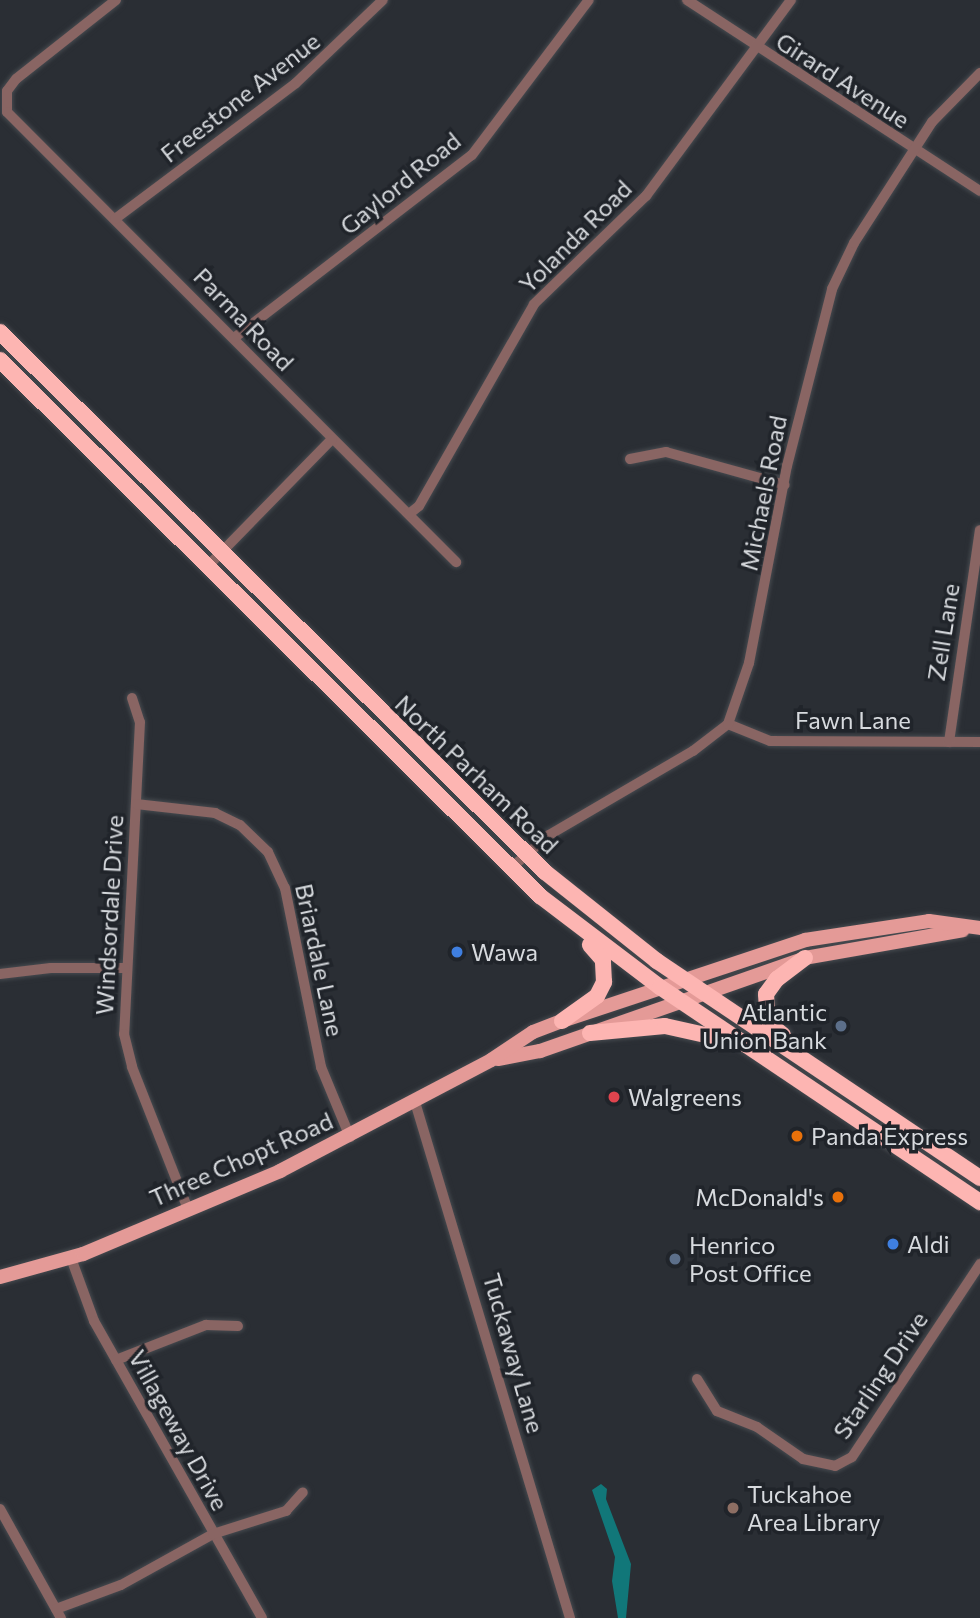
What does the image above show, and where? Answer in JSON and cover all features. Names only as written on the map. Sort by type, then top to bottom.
[{"type":"highway","name":"North Parham Road","points":[[0,332],[525,855],[607,923],[684,979],[980,1178]]},
{"type":"highway","name":"North Parham Road","points":[[0,360],[510,869],[577,926],[681,1002],[980,1202]]},
{"type":"highway","points":[[562,1021],[597,996],[606,974],[603,960],[577,926]]},
{"type":"highway","points":[[805,958],[769,987],[766,1016],[772,1027],[814,1056],[837,1083]]},
{"type":"highway","points":[[590,1033],[665,1027],[746,1045]]},
{"type":"main road","name":"Three Chopt Road","points":[[0,1277],[71,1258],[350,1137],[491,1060],[533,1032],[562,1021],[786,944],[859,929],[929,921],[979,928]]},
{"type":"main road","name":"Three Chopt Road","points":[[491,1060],[540,1051],[805,958],[979,928]]},
{"type":"street","name":"Parma Road","points":[[116,0],[16,79],[7,91],[5,103],[15,123],[116,219],[456,562]]},
{"type":"street","name":"Freestone Avenue","points":[[116,219],[296,83],[383,0]]},
{"type":"street","name":"Gaylord Road","points":[[234,338],[472,155],[589,0]]},
{"type":"street","name":"Girard Avenue","points":[[687,0],[913,151],[980,191]]},
{"type":"street","name":"Yolanda Road","points":[[409,514],[419,506],[534,304],[646,196],[791,0]]},
{"type":"street","name":"Michaels Road","points":[[729,724],[749,663],[785,485],[832,289],[854,243],[913,151],[949,100],[980,74]]},
{"type":"street","points":[[207,567],[332,439]]},
{"type":"street","points":[[630,459],[666,452],[785,485]]},
{"type":"street","name":"Zell Lane","points":[[949,742],[980,530]]},
{"type":"street","name":"Windsordale Drive","points":[[132,698],[140,722],[123,1014],[128,1052],[188,1209]]},
{"type":"street","points":[[510,869],[549,835],[693,751],[729,724]]},
{"type":"street","name":"Fawn Lane","points":[[729,724],[770,741],[980,742]]},
{"type":"street","name":"Briardale Lane","points":[[136,804],[215,813],[253,834],[272,858],[288,902],[321,1067],[350,1137]]},
{"type":"street","points":[[0,974],[51,968],[125,968]]},
{"type":"street","name":"Tuckaway Lane","points":[[415,1102],[569,1618]]},
{"type":"street","name":"Villageway Drive","points":[[71,1258],[82,1296],[262,1618]]},
{"type":"street","name":"Starling Drive","points":[[696,1379],[717,1411],[757,1427],[803,1459],[835,1466],[852,1457],[980,1264]]},
{"type":"street","points":[[116,1360],[206,1325],[238,1326]]},
{"type":"street","points":[[0,1509],[59,1614],[121,1585],[213,1534],[286,1511],[303,1492]]},
{"type":"water","points":[[601,1484],[607,1489],[606,1499],[631,1564],[626,1618],[618,1618],[612,1581],[615,1557],[592,1490]]},
{"type":"place","name":"Wawa","points":[[457,952]]},
{"type":"place","name":"Atlantic Union Bank","points":[[841,1026]]},
{"type":"place","name":"Walgreens","points":[[614,1097]]},
{"type":"place","name":"Panda Express","points":[[797,1136]]},
{"type":"place","name":"McDonald's","points":[[838,1197]]},
{"type":"place","name":"Aldi","points":[[893,1244]]},
{"type":"place","name":"Henrico Post Office","points":[[675,1259]]},
{"type":"place","name":"Tuckahoe Area Library","points":[[733,1508]]}]
